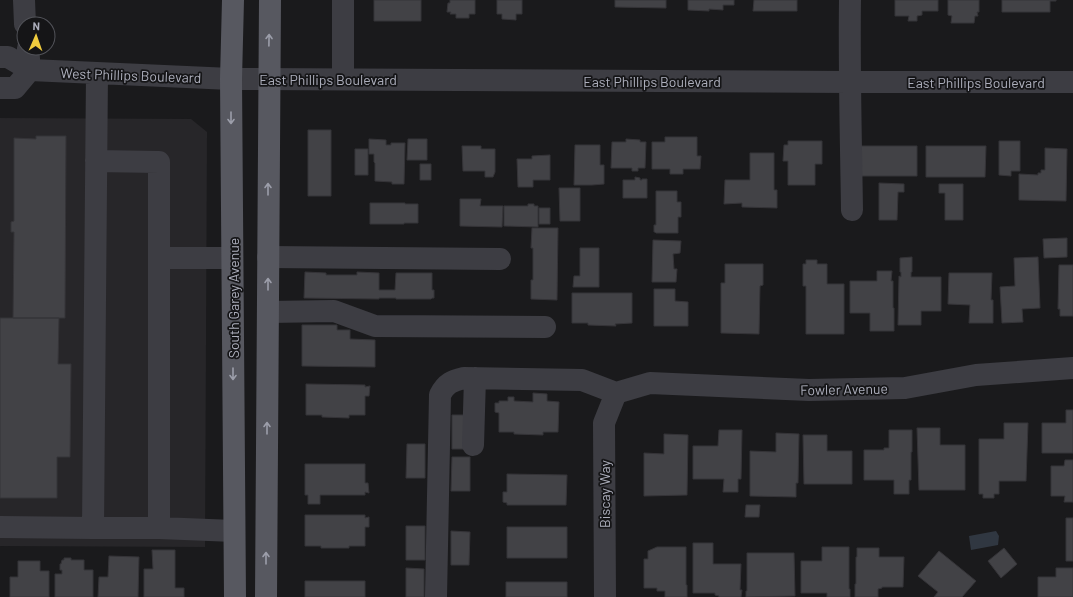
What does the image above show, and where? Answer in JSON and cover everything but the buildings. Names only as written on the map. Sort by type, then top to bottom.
[{"type":"main road","name":"South Garey Avenue","points":[[233,0],[231,79],[234,597]]},
{"type":"main road","points":[[266,597],[268,79],[270,0]]},
{"type":"street","points":[[24,0],[25,16]]},
{"type":"street","points":[[343,0],[343,80]]},
{"type":"street","points":[[850,0],[849,82],[852,210]]},
{"type":"street","points":[[0,88],[15,88],[30,70],[29,56]]},
{"type":"street","name":"West Phillips Boulevard","points":[[0,57],[8,57],[30,70],[231,79]]},
{"type":"street","points":[[93,528],[97,73]]},
{"type":"street","name":"East Phillips Boulevard","points":[[231,79],[1073,82]]},
{"type":"street","points":[[96,161],[159,162],[159,528]]},
{"type":"street","points":[[268,257],[500,259]]},
{"type":"street","points":[[159,258],[232,258]]},
{"type":"street","points":[[268,312],[334,312],[375,326],[545,327]]},
{"type":"street","name":"Fowler Avenue","points":[[616,393],[650,383],[808,390],[905,388],[976,375],[1073,368]]},
{"type":"street","points":[[436,597],[440,396],[444,387],[452,381],[464,378],[582,380],[616,393]]},
{"type":"street","points":[[473,445],[475,378]]},
{"type":"street","name":"Biscay Way","points":[[605,597],[604,423],[616,393]]},
{"type":"street","points":[[0,527],[159,528],[234,531]]},
{"type":"shaded area","points":[[0,118],[191,119],[207,132],[205,547],[0,546]]},
{"type":"shaded area","points":[[996,531],[999,536],[998,545],[971,550],[969,536]]}]
